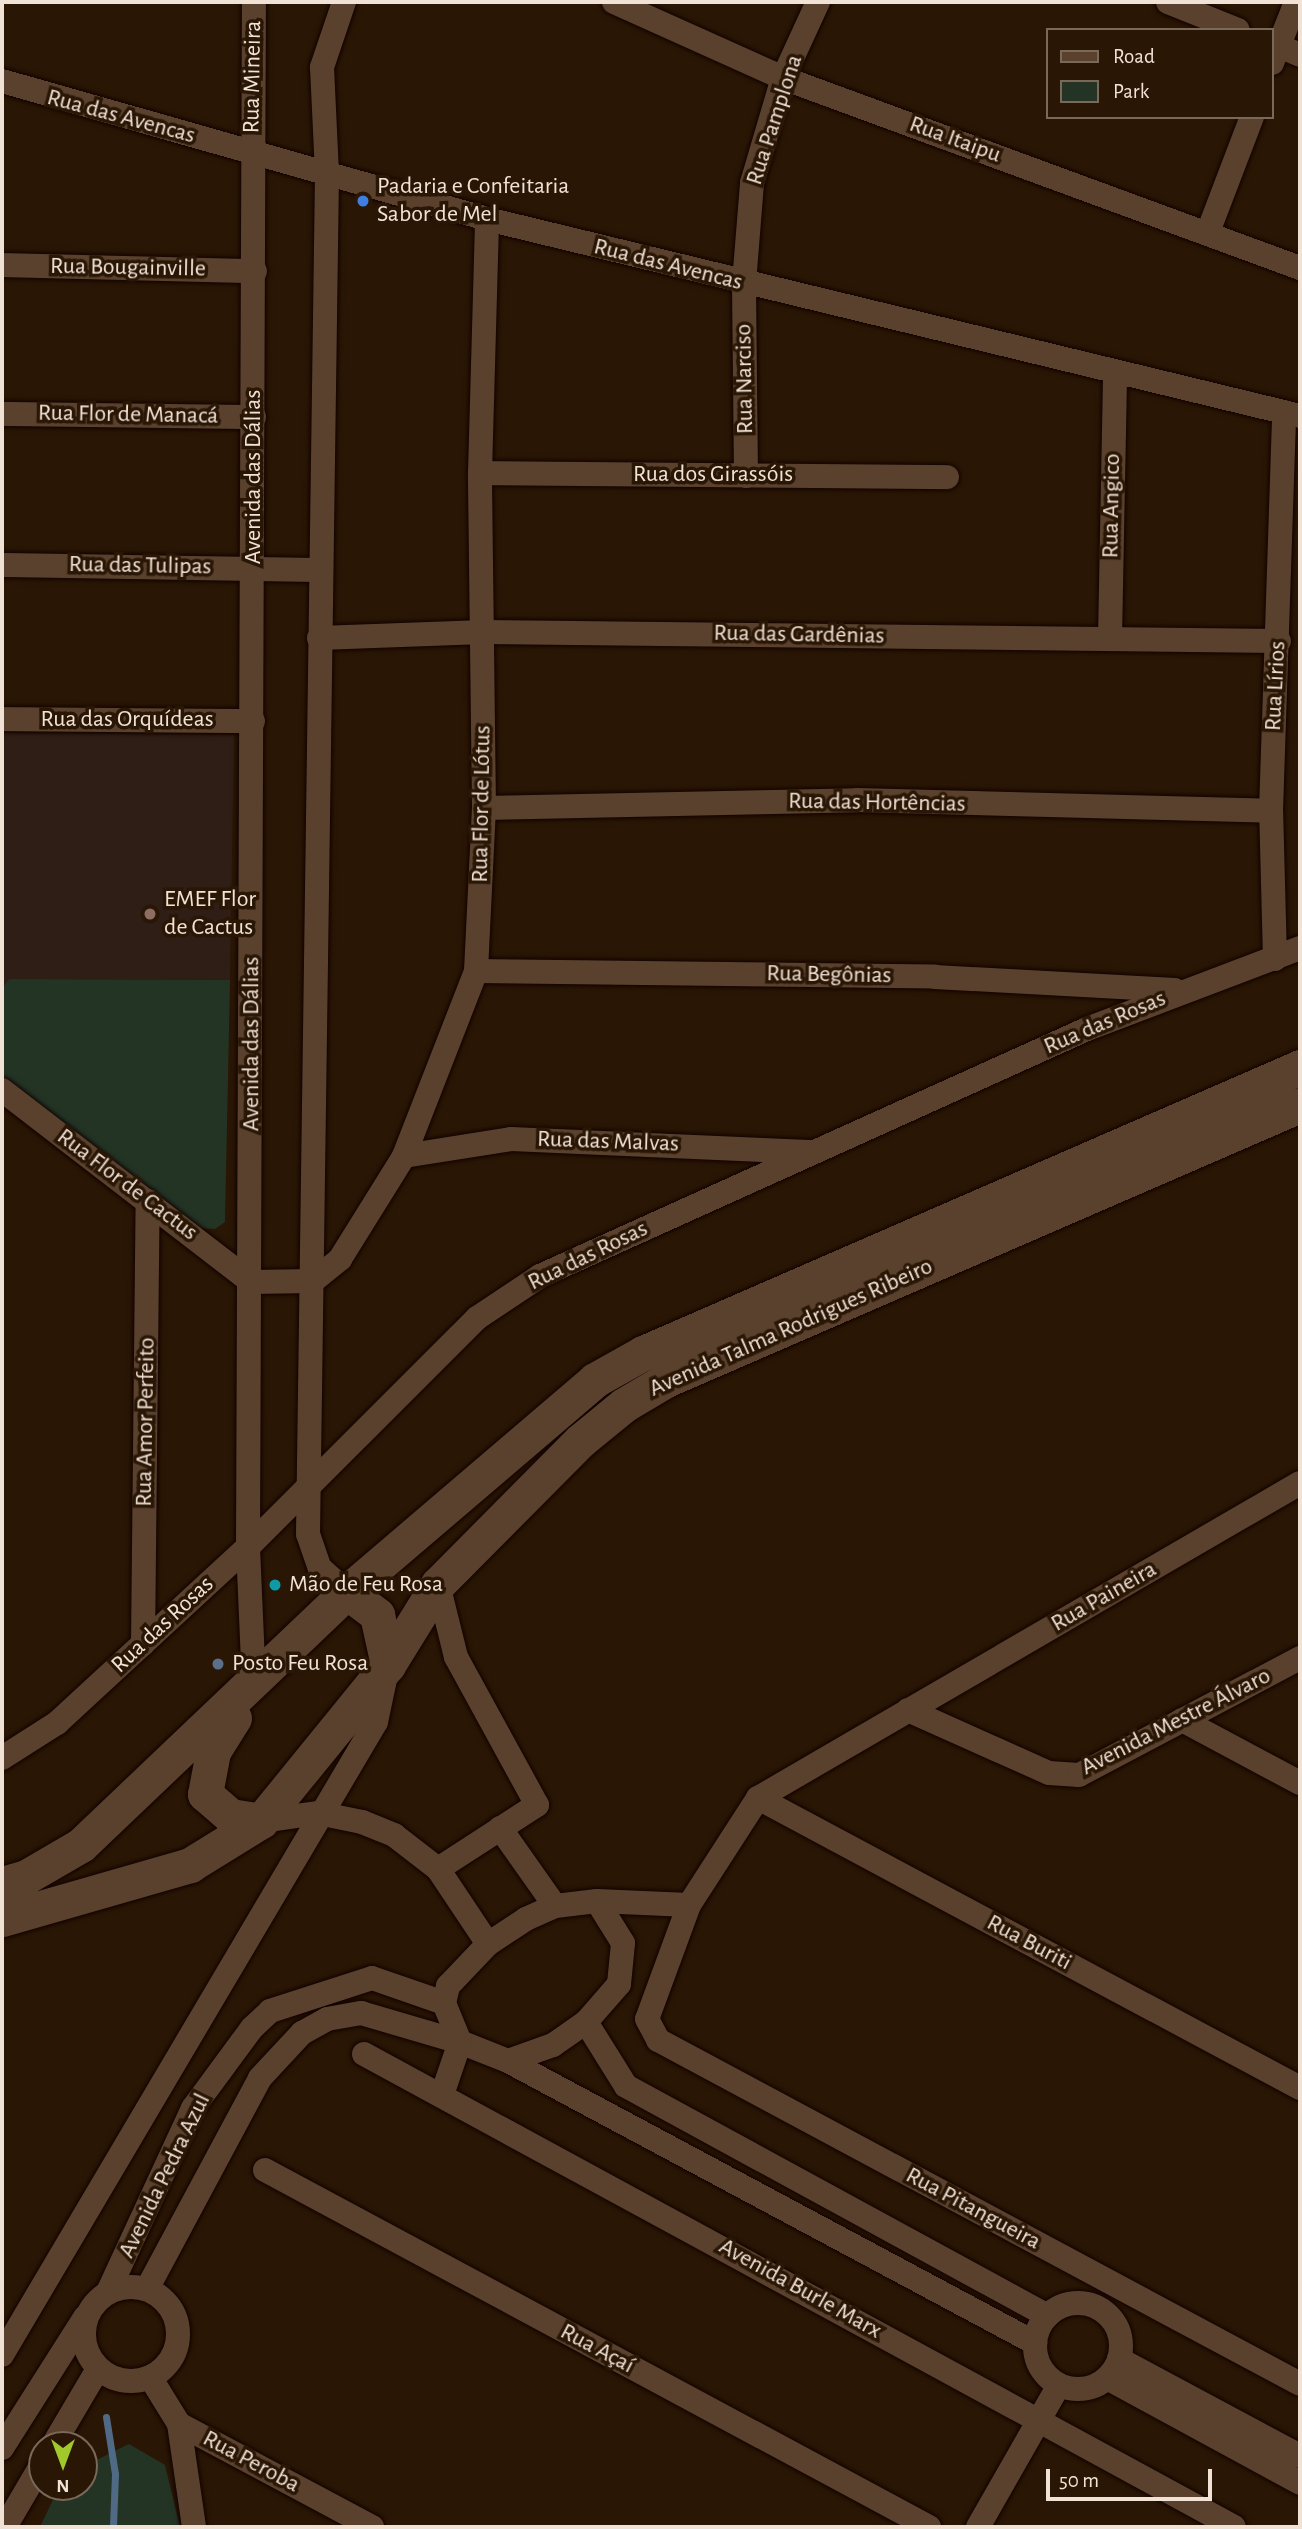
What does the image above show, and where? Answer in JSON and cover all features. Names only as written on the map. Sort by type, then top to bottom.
[{"type":"main road","name":"Avenida Talma Rodrigues Ribeiro","points":[[2,1884],[26,1877],[81,1845],[254,1685],[347,1592],[555,1409],[643,1353],[1300,1067]]},
{"type":"main road","name":"Avenida Talma Rodrigues Ribeiro","points":[[2,1919],[190,1865],[261,1821],[388,1665],[438,1584],[580,1441],[666,1380],[1300,1105]]},
{"type":"main road","points":[[347,1592],[377,1615],[388,1665]]},
{"type":"main road","points":[[254,1685],[213,1752],[205,1794],[230,1816],[261,1821]]},
{"type":"street","name":"Rua Mineira","points":[[251,151],[254,2]]},
{"type":"street","points":[[344,2],[323,67],[327,174],[309,1484],[311,1553],[347,1592]]},
{"type":"street","name":"Rua Itaipu","points":[[614,2],[783,78],[1300,268]]},
{"type":"street","name":"Rua Pamplona","points":[[744,283],[752,183],[783,78],[818,2]]},
{"type":"street","points":[[1168,2],[1233,28]]},
{"type":"street","points":[[1281,52],[1296,2]]},
{"type":"street","name":"Rua das Avencas","points":[[2,81],[52,100],[251,151],[487,219],[1292,414]]},
{"type":"street","points":[[2,101],[52,100]]},
{"type":"street","points":[[1208,232],[1251,119]]},
{"type":"street","name":"Avenida das Dálias","points":[[251,151],[255,271],[248,1547],[254,1685]]},
{"type":"street","name":"Rua Flor de Lótus","points":[[313,1281],[340,1259],[404,1156],[476,971],[484,808],[484,632],[480,473],[487,219]]},
{"type":"street","name":"Rua Bougainville","points":[[2,265],[255,271]]},
{"type":"street","name":"Rua Narciso","points":[[744,283],[746,476]]},
{"type":"street","name":"Rua Angico","points":[[1110,639],[1115,373]]},
{"type":"street","name":"Rua Flor de Manacá","points":[[2,414],[254,416]]},
{"type":"street","name":"Rua Lírios","points":[[1275,959],[1270,811],[1292,414]]},
{"type":"street","name":"Rua dos Girassóis","points":[[480,473],[947,477]]},
{"type":"street","name":"Rua das Tulipas","points":[[2,565],[321,570]]},
{"type":"street","name":"Rua das Gardênias","points":[[319,638],[484,632],[1279,641]]},
{"type":"street","name":"Rua das Orquídeas","points":[[2,719],[253,721]]},
{"type":"street","name":"Rua das Hortências","points":[[484,808],[858,800],[1270,811]]},
{"type":"street","name":"Rua das Rosas","points":[[2,1758],[57,1723],[144,1644],[248,1547],[477,1318],[540,1276],[813,1152],[1181,991],[1300,948]]},
{"type":"street","name":"Rua Begônias","points":[[476,971],[935,976],[1181,991]]},
{"type":"street","name":"Rua Flor de Cactus","points":[[2,1090],[251,1282]]},
{"type":"street","name":"Rua das Malvas","points":[[404,1156],[511,1139],[813,1152]]},
{"type":"street","name":"Rua Amor Perfeito","points":[[144,1644],[148,1201]]},
{"type":"street","points":[[251,1282],[313,1281]]},
{"type":"street","name":"Rua Paineira","points":[[908,1710],[1300,1483]]},
{"type":"street","points":[[438,1584],[456,1657],[537,1805],[438,1869]]},
{"type":"street","name":"Avenida Mestre Álvaro","points":[[908,1710],[1049,1773],[1079,1775],[1300,1658]]},
{"type":"street","points":[[2,2355],[318,1813],[376,1723],[388,1665]]},
{"type":"street","points":[[443,2092],[460,2042],[444,2003],[448,1986],[488,1944],[555,1906],[597,1901],[642,1907],[689,1905],[758,1798],[908,1710]]},
{"type":"street","points":[[1182,1720],[1300,1783]]},
{"type":"street","name":"Rua Buriti","points":[[758,1798],[1300,2088]]},
{"type":"street","points":[[261,1821],[318,1813],[377,1827],[438,1869],[488,1944]]},
{"type":"street","points":[[500,1828],[555,1906]]},
{"type":"street","points":[[597,1901],[623,1943]]},
{"type":"street","name":"Rua Pitangueira","points":[[689,1905],[651,1996],[649,2029],[658,2040],[1300,2384]]},
{"type":"street","points":[[508,2061],[553,2045],[586,2022],[619,1984],[623,1943],[642,1907]]},
{"type":"street","name":"Avenida Pedra Azul","points":[[108,2292],[193,2108],[252,2028],[270,2011],[372,1978],[444,2003]]},
{"type":"street","name":"Avenida Pedra Azul","points":[[146,2289],[260,2078],[302,2033],[327,2019],[361,2012],[460,2042]]},
{"type":"street","points":[[586,2022],[626,2086],[1047,2316]]},
{"type":"street","points":[[460,2042],[508,2061],[1035,2343]]},
{"type":"street","name":"Avenida Burle Marx","points":[[364,2054],[443,2092],[1234,2527]]},
{"type":"street","name":"Rua Açaí","points":[[265,2170],[929,2527]]},
{"type":"street","points":[[1102,2311],[1114,2285]]},
{"type":"street","points":[[2,2448],[87,2313],[108,2292],[146,2289],[171,2309],[177,2332],[173,2355],[150,2377],[123,2380],[98,2369],[83,2333],[87,2313]]},
{"type":"street","points":[[1073,2304],[1102,2311],[1118,2330],[1113,2368],[1088,2388],[1059,2385],[1041,2368],[1035,2343],[1047,2316],[1073,2304]]},
{"type":"street","points":[[1113,2368],[1300,2456]]},
{"type":"street","points":[[1113,2368],[1300,2483]]},
{"type":"street","points":[[61,2431],[98,2369]]},
{"type":"street","name":"Rua Peroba","points":[[150,2377],[179,2424],[372,2527]]},
{"type":"street","points":[[978,2527],[1036,2419],[1059,2385]]},
{"type":"street","points":[[179,2424],[194,2527]]},
{"type":"street","points":[[5,2527],[28,2488]]},
{"type":"shaded area","points":[[2,733],[234,735],[230,980],[9,979],[2,988]]},
{"type":"green space","points":[[9,979],[230,980],[225,1222],[215,1229],[201,1228],[2,1077],[2,988]]},
{"type":"green space","points":[[129,2444],[165,2465],[180,2527],[40,2527],[52,2501],[98,2501],[98,2459]]},
{"type":"waterway","points":[[106,2417],[115,2474],[113,2527]]},
{"type":"place","name":"Padaria e Confeitaria Sabor de Mel","points":[[363,201]]},
{"type":"place","name":"EMEF Flor de Cactus","points":[[150,914]]},
{"type":"place","name":"Mão de Feu Rosa","points":[[275,1585]]},
{"type":"place","name":"Posto Feu Rosa","points":[[218,1664]]}]
